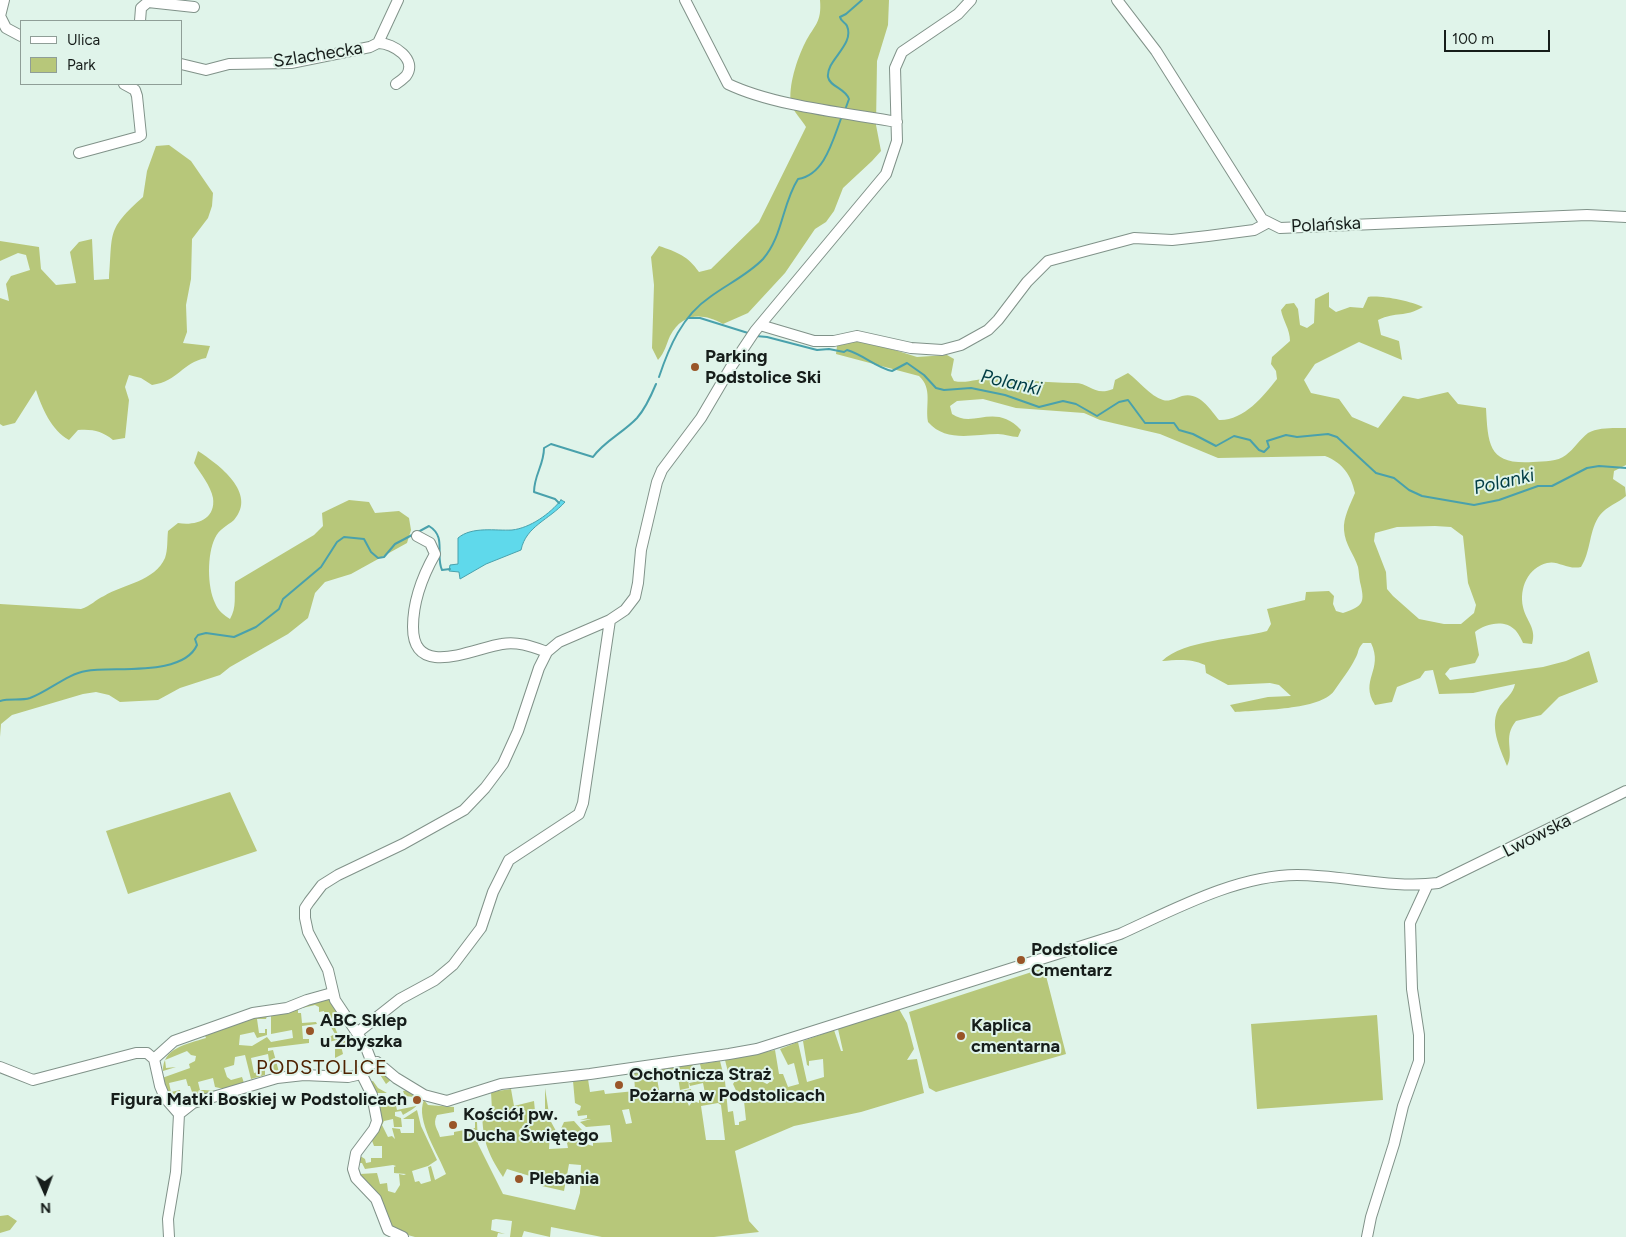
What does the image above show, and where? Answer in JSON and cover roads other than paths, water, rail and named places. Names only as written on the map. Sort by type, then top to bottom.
[{"type":"street","points":[[4,0],[0,16],[6,28],[20,35]]},
{"type":"street","name":"Szlachecka","points":[[182,64],[206,70],[229,64],[292,62],[370,47],[378,43],[398,0]]},
{"type":"street","points":[[685,0],[728,84],[751,93],[849,115],[897,122]]},
{"type":"street","points":[[169,1237],[168,1219],[176,1172],[179,1114],[193,1103],[277,1078],[304,1075],[348,1077],[361,1073],[372,1063],[365,1045],[332,993],[328,970],[308,932],[304,918],[305,908],[322,885],[435,828],[464,810],[485,788],[503,764],[518,731],[539,668],[547,652],[559,642],[610,620],[625,610],[635,597],[641,550],[662,470],[701,418],[730,367],[760,325],[886,174],[897,141],[895,68],[902,52],[958,14],[971,0]]},
{"type":"street","name":"Polańska","points":[[1117,0],[1156,51],[1262,219],[1267,223],[1280,228],[1577,215],[1626,217]]},
{"type":"street","points":[[140,20],[141,8],[148,2],[194,7]]},
{"type":"street","points":[[378,43],[393,45],[404,56],[409,67],[406,76],[396,84]]},
{"type":"street","points":[[79,153],[138,138],[141,134],[137,96],[135,90],[126,85]]},
{"type":"street","points":[[760,325],[814,341],[857,336],[911,348],[942,350],[961,345],[988,330],[1027,282],[1048,261],[1134,238],[1172,240],[1208,236],[1254,230],[1267,223]]},
{"type":"street","points":[[417,536],[430,543],[435,554],[427,568],[417,596],[413,618],[413,636],[422,653],[428,657],[457,655],[503,643],[525,644],[547,652]]},
{"type":"street","points":[[357,1033],[400,999],[435,980],[453,966],[481,928],[493,892],[509,860],[578,814],[583,803],[610,620]]},
{"type":"street","name":"Lwowska","points":[[372,1063],[379,1063],[396,1078],[433,1100],[447,1102],[501,1084],[590,1074],[730,1054],[784,1040],[1111,936],[1175,907],[1264,879],[1295,875],[1428,884],[1447,880],[1626,791]]},
{"type":"street","points":[[1367,1237],[1403,1106],[1419,1061],[1419,1035],[1412,989],[1410,923],[1428,884]]},
{"type":"street","points":[[154,1059],[161,1050],[183,1038],[253,1013],[287,1008],[332,993]]},
{"type":"street","points":[[0,1067],[33,1080],[136,1052],[147,1053],[154,1059],[162,1092],[169,1106],[179,1114]]},
{"type":"street","points":[[361,1073],[372,1095],[377,1121],[374,1129],[353,1158],[354,1174],[376,1199],[388,1230],[403,1237]]},
{"type":"water","points":[[561,500],[565,502],[533,529],[521,550],[486,564],[460,579],[459,572],[449,571],[450,565],[458,564],[458,538],[464,534],[477,530],[519,529],[545,515]]},
{"type":"waterway","points":[[845,110],[849,99],[847,95],[834,85],[828,77],[831,65],[847,40],[847,26],[840,17],[862,0]]},
{"type":"waterway","points":[[659,377],[672,344],[692,313],[710,297],[751,270],[770,250],[798,179],[815,171],[827,155],[842,116]]},
{"type":"waterway","name":"Polanki","points":[[688,318],[700,318],[748,333]]},
{"type":"waterway","name":"Polanki","points":[[756,336],[817,350],[829,349],[844,352],[847,350],[892,371],[907,363],[924,375],[936,388],[944,390],[971,388],[1005,395],[1039,407],[1063,401],[1076,404],[1097,416],[1119,402],[1128,400],[1145,423],[1174,423],[1179,430],[1193,434],[1216,446],[1234,436],[1250,440],[1259,450],[1264,452],[1269,447],[1267,441],[1286,435],[1297,437],[1328,434],[1337,437],[1376,473],[1394,478],[1409,490],[1422,496],[1474,505],[1499,500],[1538,486],[1552,486],[1587,468],[1599,466],[1626,468]]},
{"type":"waterway","points":[[559,503],[555,499],[534,492],[544,448],[551,444],[593,457],[597,451],[637,418],[650,398],[656,384]]},
{"type":"waterway","points":[[418,532],[429,526],[434,530],[438,535],[442,570],[450,569]]},
{"type":"waterway","points":[[0,701],[30,698],[72,676],[86,671],[147,668],[178,662],[189,655],[197,645],[195,639],[198,635],[206,633],[234,637],[256,627],[279,609],[283,599],[321,567],[337,542],[344,537],[364,539],[371,552],[378,558],[384,557],[395,544],[414,534]]},
{"type":"place","name":"Parking Podstolice Ski","points":[[695,367]]},
{"type":"place","name":"Podstolice Cmentarz","points":[[1021,960]]},
{"type":"place","name":"ABC Sklep u Zbyszka","points":[[310,1031]]},
{"type":"place","name":"Kaplica cmentarna","points":[[961,1036]]},
{"type":"place","name":"Ochotnicza Straż Pożarna w Podstolicach","points":[[619,1085]]},
{"type":"place","name":"Figura Matki Boskiej w Podstolicach","points":[[417,1100]]},
{"type":"place","name":"Kościół pw. Ducha Świętego","points":[[453,1125]]},
{"type":"place","name":"Plebania","points":[[519,1179]]},
{"type":"district","name":"PODSTOLICE","points":[[322,1068]]}]
